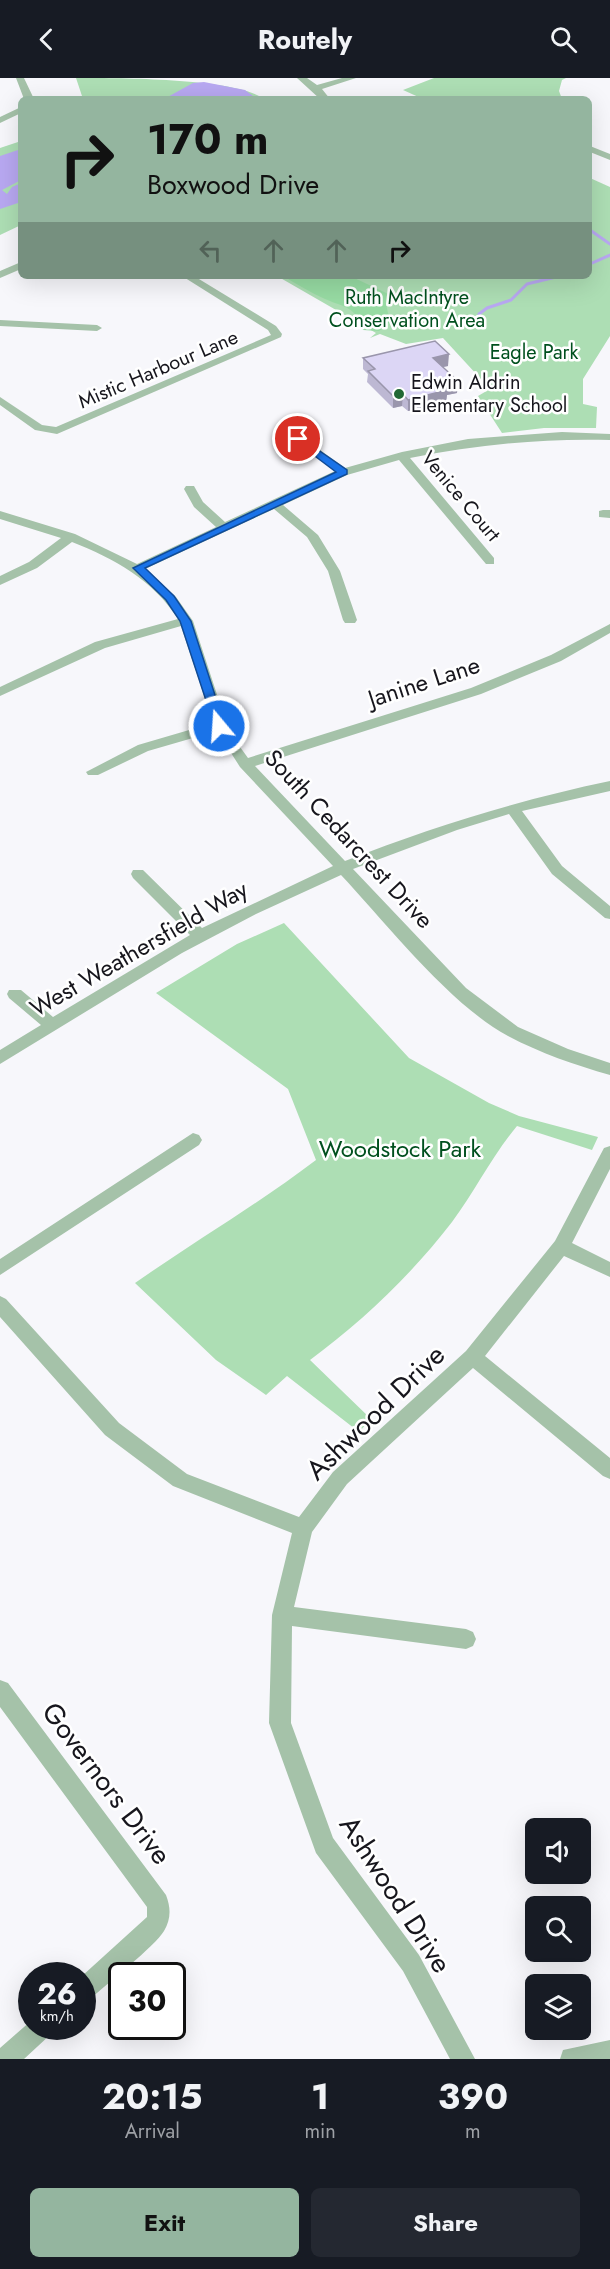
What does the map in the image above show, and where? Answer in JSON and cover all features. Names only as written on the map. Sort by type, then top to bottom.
[{"type":"street","points":[[20,78],[28,96]]},
{"type":"street","points":[[301,78],[316,88],[323,96]]},
{"type":"street","points":[[316,88],[352,78]]},
{"type":"street","points":[[0,120],[18,111]]},
{"type":"street","points":[[592,150],[610,157]]},
{"type":"street","points":[[0,275],[18,266]]},
{"type":"street","name":"Mistic Harbour Lane","points":[[0,400],[39,428],[50,432],[65,429],[262,344],[277,334],[192,279]]},
{"type":"street","points":[[0,323],[97,328]]},
{"type":"street","points":[[138,568],[343,472],[402,456],[468,443],[562,435],[610,437]]},
{"type":"street","points":[[298,439],[343,472]]},
{"type":"street","name":"Venice Court","points":[[402,456],[490,561]]},
{"type":"street","points":[[190,489],[198,504],[223,527]]},
{"type":"street","points":[[275,504],[312,535],[334,571],[350,620]]},
{"type":"street","name":"South Cedarcrest Drive","points":[[0,515],[71,537],[138,568],[170,598],[186,621],[219,726],[245,764],[342,867],[460,992],[503,1025],[562,1053],[610,1069]]},
{"type":"street","points":[[0,580],[33,565],[71,537]]},
{"type":"street","points":[[0,692],[100,645],[186,621]]},
{"type":"street","name":"Janine Lane","points":[[245,764],[330,735],[476,691],[556,658],[610,628]]},
{"type":"street","points":[[93,772],[143,748],[219,726]]},
{"type":"street","name":"West Weathersfield Way","points":[[0,1058],[201,936],[342,867],[421,838],[514,810],[610,786]]},
{"type":"street","points":[[514,810],[557,870],[610,914]]},
{"type":"street","points":[[138,874],[201,936]]},
{"type":"street","points":[[15,994],[53,1026]]},
{"type":"street","points":[[0,1268],[193,1140]]},
{"type":"street","name":"Ashwood Drive","points":[[463,2059],[411,1962],[324,1845],[280,1723],[282,1614],[303,1528],[340,1478],[473,1357],[561,1245],[610,1153]]},
{"type":"street","points":[[561,1245],[610,1270]]},
{"type":"street","points":[[0,1304],[112,1429],[180,1480],[303,1528]]},
{"type":"street","points":[[473,1357],[610,1470]]},
{"type":"street","points":[[282,1614],[466,1639]]},
{"type":"street","name":"Governors Drive","points":[[0,1690],[158,1903],[159,1915],[148,1934],[96,1979]]},
{"type":"street","points":[[6,2059],[27,2040]]},
{"type":"street","points":[[572,2059],[610,2052]]},
{"type":"green space","points":[[76,78],[203,83],[229,87],[258,96],[82,96]]},
{"type":"green space","points":[[434,78],[566,78],[562,80],[559,91],[561,96],[416,96],[403,90]]},
{"type":"green space","points":[[18,142],[18,226],[0,235],[0,148]]},
{"type":"green space","name":"Eagle Park","points":[[592,179],[610,187],[610,336],[583,379],[583,404],[597,407],[596,428],[544,428],[502,433],[478,396],[490,389],[443,338],[406,344],[380,334],[370,338],[376,333],[282,279],[592,279]]},
{"type":"green space","points":[[288,279],[356,279],[399,299],[386,304],[390,322],[379,331],[363,330],[357,316],[349,309],[314,294]]},
{"type":"green space","name":"Woodstock Park","points":[[284,923],[409,1058],[489,1103],[519,1116],[598,1137],[592,1150],[517,1126],[437,1241],[368,1313],[310,1360],[371,1419],[359,1432],[287,1376],[266,1395],[216,1360],[135,1283],[316,1160],[288,1089],[156,993],[237,944]]},
{"type":"shaded area","points":[[204,82],[245,90],[253,96],[169,96],[193,83]]},
{"type":"shaded area","points":[[18,150],[18,182],[2,190],[7,194],[12,187],[18,184],[18,203],[0,209],[0,156]]},
{"type":"building","name":"Edwin Aldrin Elementary School","points":[[435,341],[449,354],[433,358],[458,381],[442,385],[447,390],[408,400],[403,394],[393,396],[368,371],[375,369],[363,358]]},
{"type":"waterway","points":[[592,231],[610,244]]},
{"type":"waterway","points":[[592,263],[610,255]]},
{"type":"waterway","points":[[479,314],[487,308],[511,300],[527,284],[548,279]]},
{"type":"place","name":"Edwin Aldrin Elementary School","points":[[399,394]]},
{"type":"route","points":[[219,726],[186,621],[170,598],[138,568],[343,472],[298,439]]},
{"type":"park label","name":"Ruth MacIntyre Conservation Area","points":[[407,308]]}]
